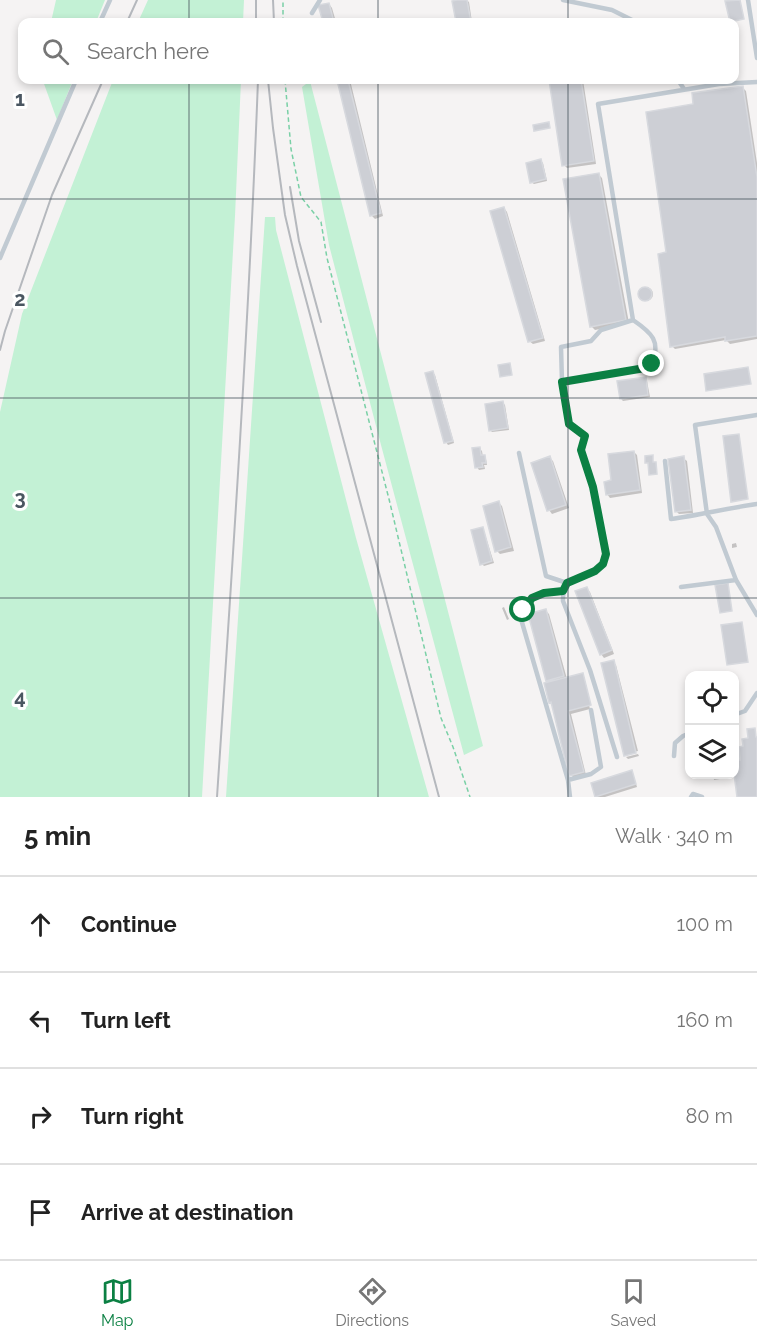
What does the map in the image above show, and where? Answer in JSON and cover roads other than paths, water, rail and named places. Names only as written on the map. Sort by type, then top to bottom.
[{"type":"lane","points":[[102,18],[110,0]]},
{"type":"lane","points":[[312,13],[320,0]]},
{"type":"lane","points":[[563,0],[612,10],[628,18]]},
{"type":"lane","points":[[748,0],[757,58]]},
{"type":"lane","points":[[739,83],[757,82]]},
{"type":"lane","points":[[0,258],[74,84]]},
{"type":"lane","points":[[681,84],[684,89]]},
{"type":"lane","points":[[562,382],[645,368],[652,364],[656,354],[654,337],[633,320],[598,104],[719,84]]},
{"type":"lane","points":[[617,757],[590,670],[563,601],[563,591],[567,583],[595,571],[603,564],[606,554],[593,487],[581,450],[585,436],[569,424],[562,382],[561,347],[591,341],[601,330],[633,320]]},
{"type":"lane","points":[[757,415],[695,425],[707,514],[716,527],[736,580],[757,615]]},
{"type":"lane","points":[[519,453],[546,576],[567,583]]},
{"type":"lane","points":[[664,461],[671,519],[757,504]]},
{"type":"lane","points":[[681,587],[736,580]]},
{"type":"lane","points":[[563,591],[544,593],[532,598],[523,610],[521,619],[568,780],[570,797]]},
{"type":"lane","points":[[739,714],[745,711],[757,693]]},
{"type":"lane","points":[[568,780],[591,774],[601,766],[591,710]]},
{"type":"lane","points":[[675,756],[675,743],[685,735]]},
{"type":"lane","points":[[691,797],[693,794],[702,797]]},
{"type":"railway","points":[[129,18],[137,0]]},
{"type":"railway","points":[[256,0],[256,18]]},
{"type":"railway","points":[[273,0],[274,18]]},
{"type":"railway","points":[[0,350],[52,195],[101,84]]},
{"type":"railway","points":[[217,797],[235,528],[258,84]]},
{"type":"railway","points":[[268,84],[285,215],[297,266],[439,797]]},
{"type":"railway","points":[[290,187],[299,241],[321,322]]}]
